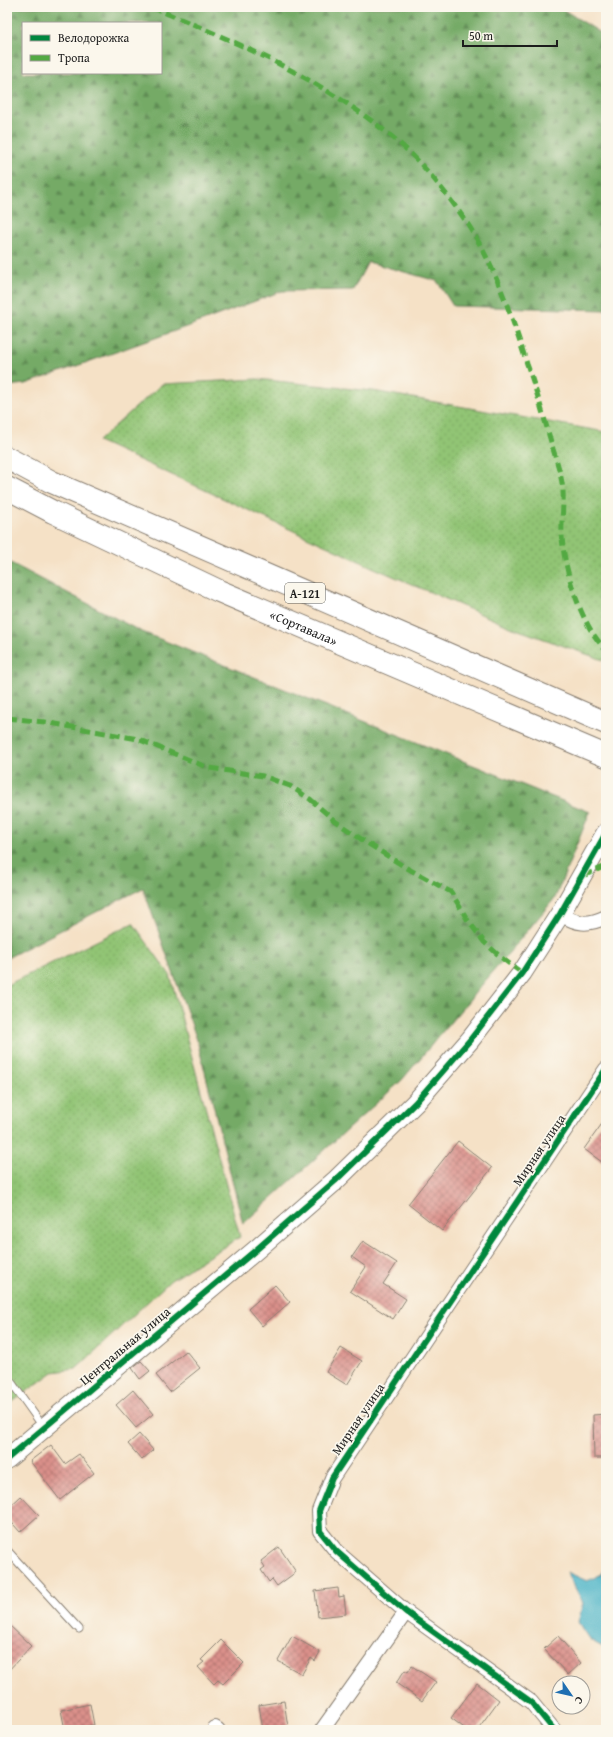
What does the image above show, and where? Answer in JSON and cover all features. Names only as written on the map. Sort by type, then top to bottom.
[{"type":"highway","name":"А-121","points":[[7,458],[52,482],[606,723]]},
{"type":"highway","name":"«Сортавала»","points":[[7,488],[53,512],[219,591],[606,756]]},
{"type":"street","name":"Центральная улица","points":[[7,1459],[257,1249],[335,1181],[415,1103],[470,1040],[522,973],[560,914],[606,833]]},
{"type":"street","points":[[560,914],[574,922],[586,923],[606,917]]},
{"type":"street","name":"Мирная улица","points":[[554,1730],[531,1702],[406,1612],[336,1551],[320,1531],[319,1511],[332,1478],[606,1069]]},
{"type":"street","points":[[322,1730],[406,1612]]},
{"type":"lane","points":[[7,1376],[44,1428]]},
{"type":"lane","points":[[7,1550],[79,1629]]},
{"type":"green space","points":[[7,7],[559,7],[606,36],[606,310],[453,306],[437,281],[368,262],[353,290],[282,291],[26,384],[7,386]]},
{"type":"green space","points":[[257,379],[373,391],[606,432],[606,661],[513,628],[372,567],[98,441],[162,384]]},
{"type":"green space","points":[[7,561],[140,631],[590,812],[555,898],[402,1080],[243,1224],[197,1040],[143,888],[7,958]]},
{"type":"green space","points":[[133,923],[170,975],[240,1237],[171,1280],[76,1369],[53,1372],[7,1406],[7,985]]},
{"type":"water","points":[[606,1561],[606,1649],[590,1640],[578,1622],[583,1603],[567,1572],[587,1581],[602,1574]]},
{"type":"building","points":[[606,1118],[606,1165],[584,1149]]},
{"type":"building","points":[[458,1141],[492,1168],[442,1231],[408,1204]]},
{"type":"building","points":[[363,1241],[397,1263],[383,1284],[406,1299],[393,1319],[350,1291],[366,1267],[352,1257]]},
{"type":"building","points":[[275,1285],[290,1302],[262,1326],[248,1309]]},
{"type":"building","points":[[341,1348],[362,1361],[347,1385],[326,1372]]},
{"type":"building","points":[[186,1351],[200,1368],[170,1392],[156,1375]]},
{"type":"building","points":[[141,1361],[150,1371],[140,1379],[132,1368]]},
{"type":"building","points":[[133,1390],[153,1414],[136,1428],[116,1405]]},
{"type":"building","points":[[606,1414],[606,1458],[594,1458],[593,1415]]},
{"type":"building","points":[[139,1434],[153,1450],[142,1460],[128,1444]]},
{"type":"building","points":[[51,1445],[65,1464],[79,1454],[94,1473],[60,1500],[30,1461]]},
{"type":"building","points":[[21,1496],[39,1515],[20,1532],[7,1517],[7,1509]]},
{"type":"building","points":[[279,1547],[296,1572],[277,1586],[272,1579],[269,1582],[261,1570],[265,1567],[261,1561]]},
{"type":"building","points":[[338,1588],[339,1597],[344,1596],[346,1614],[318,1617],[315,1591]]},
{"type":"building","points":[[7,1623],[31,1646],[7,1672]]},
{"type":"building","points":[[292,1636],[320,1652],[315,1661],[311,1658],[302,1674],[278,1661]]},
{"type":"building","points":[[558,1636],[581,1663],[568,1675],[544,1649]]},
{"type":"building","points":[[221,1640],[244,1663],[223,1684],[218,1680],[214,1684],[198,1667],[204,1662],[201,1660]]},
{"type":"building","points":[[412,1666],[436,1682],[422,1701],[396,1683],[405,1670],[408,1672]]},
{"type":"building","points":[[477,1683],[499,1700],[477,1730],[467,1730],[451,1718]]},
{"type":"building","points":[[284,1701],[288,1727],[263,1730],[259,1705]]},
{"type":"building","points":[[90,1704],[94,1725],[65,1730],[61,1710]]},
{"type":"marked path","points":[[151,7],[243,46],[331,93],[386,132],[408,151],[437,183],[463,217],[474,234],[492,269],[531,375],[562,480],[562,539],[572,587],[577,602],[590,629],[598,641],[606,649]]},
{"type":"marked path","points":[[7,718],[45,722],[138,739],[209,768],[263,776],[290,786],[310,799],[335,821],[364,841],[405,867],[451,892],[467,919],[484,942],[522,973]]},
{"type":"marked path","points":[[583,876],[606,866]]},
{"type":"cycle path","points":[[7,1459],[257,1249],[335,1181],[415,1103],[470,1040],[522,973],[560,914],[606,833]]},
{"type":"cycle path","points":[[554,1730],[531,1702],[406,1612],[336,1551],[320,1531],[319,1511],[332,1478],[606,1069]]}]
